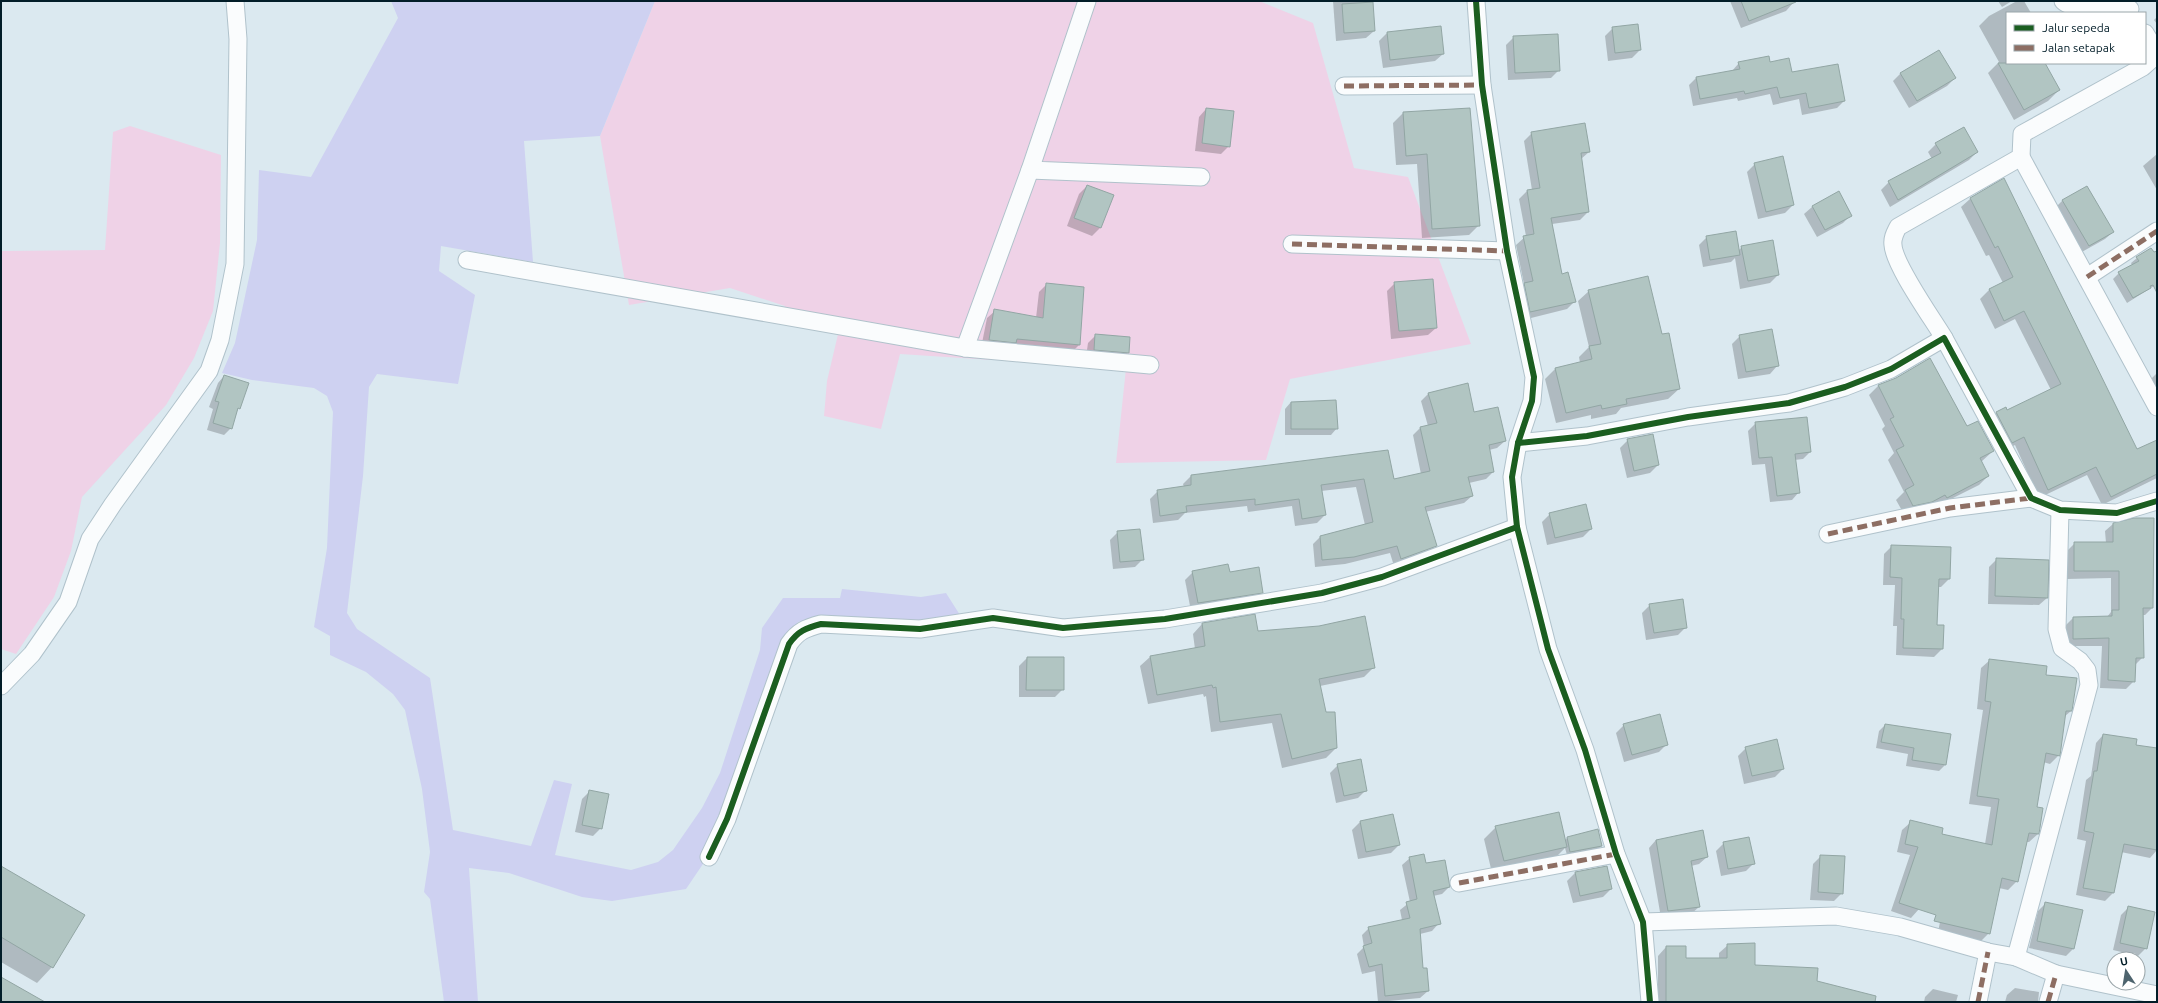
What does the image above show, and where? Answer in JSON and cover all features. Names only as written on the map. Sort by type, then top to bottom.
[{"type":"street","points":[[1,686],[32,654],[68,602],[90,539],[113,504],[209,371],[220,340],[235,264],[238,39],[235,1]]},
{"type":"street","points":[[965,348],[1030,170],[1087,1]]},
{"type":"street","points":[[1476,1],[1482,85],[1507,251],[1534,377],[1532,401],[1518,443],[1512,477],[1516,527],[1548,649],[1585,750],[1616,854],[1643,922],[1650,1002]]},
{"type":"street","points":[[2064,1],[2077,7],[2131,8]]},
{"type":"street","points":[[2146,35],[2153,46],[2153,58],[2143,67],[2022,134],[2021,157],[2157,407]]},
{"type":"street","points":[[1344,86],[1482,85]]},
{"type":"street","points":[[2021,157],[1898,227],[1893,237],[1893,246],[1900,267],[1944,338],[2031,498]]},
{"type":"street","points":[[1030,170],[1202,177]]},
{"type":"street","points":[[2087,277],[2157,231]]},
{"type":"street","points":[[1292,244],[1507,251]]},
{"type":"street","points":[[467,260],[965,348],[1150,365]]},
{"type":"street","points":[[1518,443],[1587,436],[1688,417],[1789,403],[1845,387],[1891,369],[1944,338]]},
{"type":"street","points":[[1828,534],[1950,508],[2031,498],[2060,510],[2117,513],[2157,501]]},
{"type":"street","points":[[2016,957],[2089,685],[2087,670],[2080,661],[2062,648],[2057,629],[2060,510]]},
{"type":"street","points":[[709,857],[727,819],[789,644],[796,634],[805,628],[821,624],[920,629],[993,618],[1063,628],[1165,619],[1322,593],[1382,577],[1516,527]]},
{"type":"street","points":[[1459,883],[1616,854]]},
{"type":"street","points":[[1643,922],[1836,916],[1900,927],[1988,952],[2016,957],[2056,974],[2157,995]]},
{"type":"street","points":[[1978,1002],[1988,952]]},
{"type":"street","points":[[2048,1002],[2056,974]]},
{"type":"shaded area","points":[[655,1],[1259,1],[1313,23],[1354,168],[1408,177],[1471,344],[1290,379],[1266,460],[1116,463],[1127,359],[1068,357],[992,360],[900,354],[881,429],[824,416],[827,381],[839,330],[781,318],[785,306],[730,288],[629,305],[600,136]]},
{"type":"shaded area","points":[[130,126],[221,155],[220,243],[213,311],[194,358],[166,405],[82,497],[71,551],[54,597],[16,654],[1,649],[1,251],[105,250],[113,132]]},
{"type":"water","points":[[391,1],[655,1],[600,136],[524,141],[533,262],[441,246],[439,271],[475,295],[458,384],[377,374],[369,387],[363,476],[347,613],[357,629],[430,678],[453,830],[531,846],[554,780],[572,784],[555,855],[631,870],[658,862],[673,850],[702,808],[720,773],[760,650],[762,628],[783,598],[840,598],[842,589],[921,597],[946,593],[960,615],[941,623],[812,619],[798,622],[790,635],[707,858],[686,889],[612,901],[582,897],[509,873],[469,868],[478,1002],[444,1002],[430,899],[424,892],[430,852],[422,789],[405,710],[393,694],[366,672],[330,655],[330,636],[314,627],[327,548],[333,412],[327,396],[314,388],[252,380],[222,373],[235,343],[257,240],[259,170],[311,177],[398,18]]},
{"type":"building","points":[[1741,1],[1796,1],[1796,2],[1749,21]]},
{"type":"building","points":[[1373,2],[1375,31],[1344,33],[1342,4]]},
{"type":"building","points":[[1638,24],[1641,50],[1615,53],[1612,27]]},
{"type":"building","points":[[1441,26],[1444,54],[1390,60],[1387,32]]},
{"type":"building","points":[[1558,34],[1560,71],[1515,73],[1513,36]]},
{"type":"building","points":[[1939,50],[1956,78],[1917,101],[1900,73]]},
{"type":"building","points":[[1769,56],[1770,62],[1789,58],[1792,72],[1838,64],[1845,101],[1809,108],[1806,93],[1780,98],[1777,87],[1745,94],[1744,91],[1700,99],[1696,77],[1740,69],[1738,62]]},
{"type":"building","points":[[1998,63],[2046,64],[2060,90],[2024,110]]},
{"type":"building","points":[[1206,108],[1234,111],[1230,147],[1202,143]]},
{"type":"building","points":[[1470,108],[1480,226],[1432,229],[1427,154],[1406,156],[1403,112]]},
{"type":"building","points":[[1585,123],[1590,152],[1581,153],[1589,212],[1551,218],[1562,274],[1568,272],[1576,302],[1530,312],[1524,283],[1533,281],[1523,236],[1534,234],[1527,190],[1540,188],[1531,132]]},
{"type":"building","points":[[1964,127],[1978,152],[1898,200],[1888,181],[1941,153],[1935,143]]},
{"type":"building","points":[[1783,156],[1794,205],[1766,212],[1754,163]]},
{"type":"building","points":[[2004,178],[2137,449],[2157,440],[2157,474],[2111,497],[2096,467],[2048,490],[2024,437],[2012,443],[1996,412],[2006,407],[2007,410],[2061,384],[2024,311],[2004,321],[1989,289],[2013,277],[1998,246],[1995,248],[1970,198]]},
{"type":"building","points":[[1087,185],[1114,195],[1101,228],[1074,218]]},
{"type":"building","points":[[2087,186],[2114,232],[2089,246],[2062,200]]},
{"type":"building","points":[[1839,191],[1852,216],[1825,230],[1812,206]]},
{"type":"building","points":[[1736,231],[1740,255],[1710,260],[1706,236]]},
{"type":"building","points":[[1773,240],[1779,275],[1748,281],[1741,246]]},
{"type":"building","points":[[2151,248],[2154,252],[2157,251],[2157,293],[2153,285],[2150,286],[2151,288],[2133,298],[2118,272],[2139,261],[2136,257]]},
{"type":"building","points":[[1648,276],[1662,334],[1669,333],[1680,389],[1626,399],[1627,404],[1602,409],[1601,405],[1566,413],[1555,368],[1592,359],[1589,346],[1601,344],[1588,290]]},
{"type":"building","points":[[1433,279],[1437,328],[1399,331],[1394,282]]},
{"type":"building","points":[[1046,283],[1084,287],[1080,345],[1017,339],[1016,343],[989,340],[994,309],[1043,318]]},
{"type":"building","points":[[1772,329],[1779,366],[1746,372],[1739,335]]},
{"type":"building","points":[[1095,334],[1130,337],[1129,353],[1094,350]]},
{"type":"building","points":[[1930,358],[1967,426],[1978,421],[1994,451],[1980,458],[1989,476],[1947,498],[1945,495],[1932,502],[1913,506],[1905,490],[1914,485],[1896,450],[1904,446],[1890,419],[1894,417],[1878,385],[1896,378]]},
{"type":"building","points":[[224,375],[249,383],[240,409],[238,408],[232,429],[213,423],[219,402],[215,401]]},
{"type":"building","points":[[1468,383],[1474,412],[1498,407],[1506,441],[1489,445],[1494,472],[1468,477],[1473,496],[1425,507],[1437,546],[1401,559],[1397,546],[1354,557],[1322,560],[1320,536],[1373,522],[1364,479],[1321,485],[1326,515],[1302,519],[1299,499],[1255,505],[1255,499],[1186,506],[1187,512],[1160,516],[1157,490],[1191,485],[1191,475],[1388,450],[1394,479],[1430,471],[1420,427],[1437,423],[1428,393]]},
{"type":"building","points":[[1336,400],[1338,429],[1291,429],[1291,402]]},
{"type":"building","points":[[1807,417],[1811,452],[1795,454],[1800,493],[1777,496],[1772,457],[1759,458],[1755,422]]},
{"type":"building","points":[[1653,434],[1659,465],[1634,471],[1627,439]]},
{"type":"building","points":[[1586,504],[1592,529],[1555,538],[1549,513]]},
{"type":"building","points":[[2134,518],[2154,518],[2153,608],[2143,608],[2144,658],[2136,658],[2135,682],[2108,680],[2109,638],[2073,639],[2073,617],[2112,616],[2112,610],[2119,610],[2119,571],[2074,571],[2074,542],[2113,542],[2113,523]]},
{"type":"building","points":[[1140,529],[1144,560],[1120,562],[1117,531]]},
{"type":"building","points":[[1891,545],[1951,547],[1950,579],[1939,579],[1937,625],[1944,625],[1943,649],[1903,648],[1904,619],[1901,619],[1902,578],[1890,577]]},
{"type":"building","points":[[1996,558],[2049,560],[2048,598],[1995,596]]},
{"type":"building","points":[[1228,564],[1230,572],[1259,567],[1263,593],[1198,603],[1192,571]]},
{"type":"building","points":[[1683,599],[1687,628],[1654,633],[1649,604]]},
{"type":"building","points":[[1255,614],[1258,631],[1319,626],[1365,616],[1375,668],[1319,679],[1326,712],[1335,712],[1337,748],[1292,759],[1281,714],[1220,722],[1216,687],[1213,688],[1212,685],[1157,695],[1150,656],[1205,646],[1202,623]]},
{"type":"building","points":[[1027,657],[1064,657],[1064,690],[1026,690]]},
{"type":"building","points":[[1989,659],[2047,666],[2046,675],[2077,678],[2072,711],[2066,711],[2060,756],[2046,753],[2037,807],[2043,808],[2039,834],[2029,833],[2018,882],[2002,878],[1990,934],[1934,921],[1936,915],[1899,903],[1918,847],[1905,844],[1910,820],[1943,828],[1942,834],[1992,845],[1999,799],[1977,796],[1991,702],[1985,701]]},
{"type":"building","points":[[1660,714],[1668,745],[1632,755],[1623,724]]},
{"type":"building","points":[[1885,724],[1951,734],[1946,765],[1912,760],[1914,748],[1881,742]]},
{"type":"building","points":[[2103,734],[2137,739],[2136,745],[2157,748],[2157,850],[2124,844],[2114,893],[2083,888],[2094,833],[2084,831],[2094,771],[2097,771]]},
{"type":"building","points":[[1777,739],[1784,769],[1752,776],[1745,747]]},
{"type":"building","points":[[1361,759],[1367,791],[1344,796],[1337,764]]},
{"type":"building","points":[[589,790],[609,794],[602,829],[582,825]]},
{"type":"building","points":[[1559,812],[1567,847],[1504,861],[1495,826]]},
{"type":"building","points":[[1393,814],[1400,845],[1366,852],[1360,821]]},
{"type":"building","points":[[1598,829],[1602,846],[1570,852],[1567,837]]},
{"type":"building","points":[[1703,830],[1708,857],[1691,861],[1700,907],[1668,911],[1656,840]]},
{"type":"building","points":[[1749,837],[1755,864],[1728,869],[1723,842]]},
{"type":"building","points":[[1424,854],[1426,863],[1445,860],[1450,887],[1433,891],[1441,924],[1420,929],[1423,968],[1427,968],[1429,991],[1385,996],[1382,964],[1369,967],[1363,946],[1372,943],[1368,927],[1410,918],[1406,902],[1417,899],[1409,857]]},
{"type":"building","points":[[1820,855],[1845,856],[1843,894],[1818,892]]},
{"type":"building","points":[[1,866],[85,915],[53,968],[1,937]]},
{"type":"building","points":[[1607,866],[1612,889],[1580,896],[1575,872]]},
{"type":"building","points":[[2045,902],[2083,910],[2074,949],[2037,941]]},
{"type":"building","points":[[2128,906],[2155,912],[2147,949],[2120,943]]},
{"type":"building","points":[[1755,943],[1755,965],[1818,968],[1817,981],[1876,996],[1875,1002],[1666,1002],[1666,946],[1686,946],[1686,958],[1727,958],[1727,944]]},
{"type":"building","points":[[1,977],[45,1002],[1,1002]]},
{"type":"marked path","points":[[1344,86],[1482,85]]},
{"type":"marked path","points":[[2087,277],[2157,231]]},
{"type":"marked path","points":[[1292,244],[1507,251]]},
{"type":"marked path","points":[[1828,534],[1950,508],[2031,498]]},
{"type":"marked path","points":[[1459,883],[1616,854]]},
{"type":"marked path","points":[[1978,1002],[1988,952]]},
{"type":"marked path","points":[[2048,1002],[2056,974]]},
{"type":"cycle path","points":[[1476,1],[1482,85],[1507,251],[1534,377],[1532,401],[1518,443],[1512,477],[1517,527],[1548,649],[1585,750],[1616,854],[1643,922],[1650,1002]]},
{"type":"cycle path","points":[[1518,443],[1587,436],[1688,417],[1789,403],[1845,387],[1891,369],[1944,338],[2031,498],[2060,510],[2117,513],[2157,501]]},
{"type":"cycle path","points":[[709,857],[727,819],[789,644],[799,633],[807,629],[821,624],[920,629],[993,618],[1063,628],[1165,619],[1322,593],[1382,577],[1517,527]]}]
